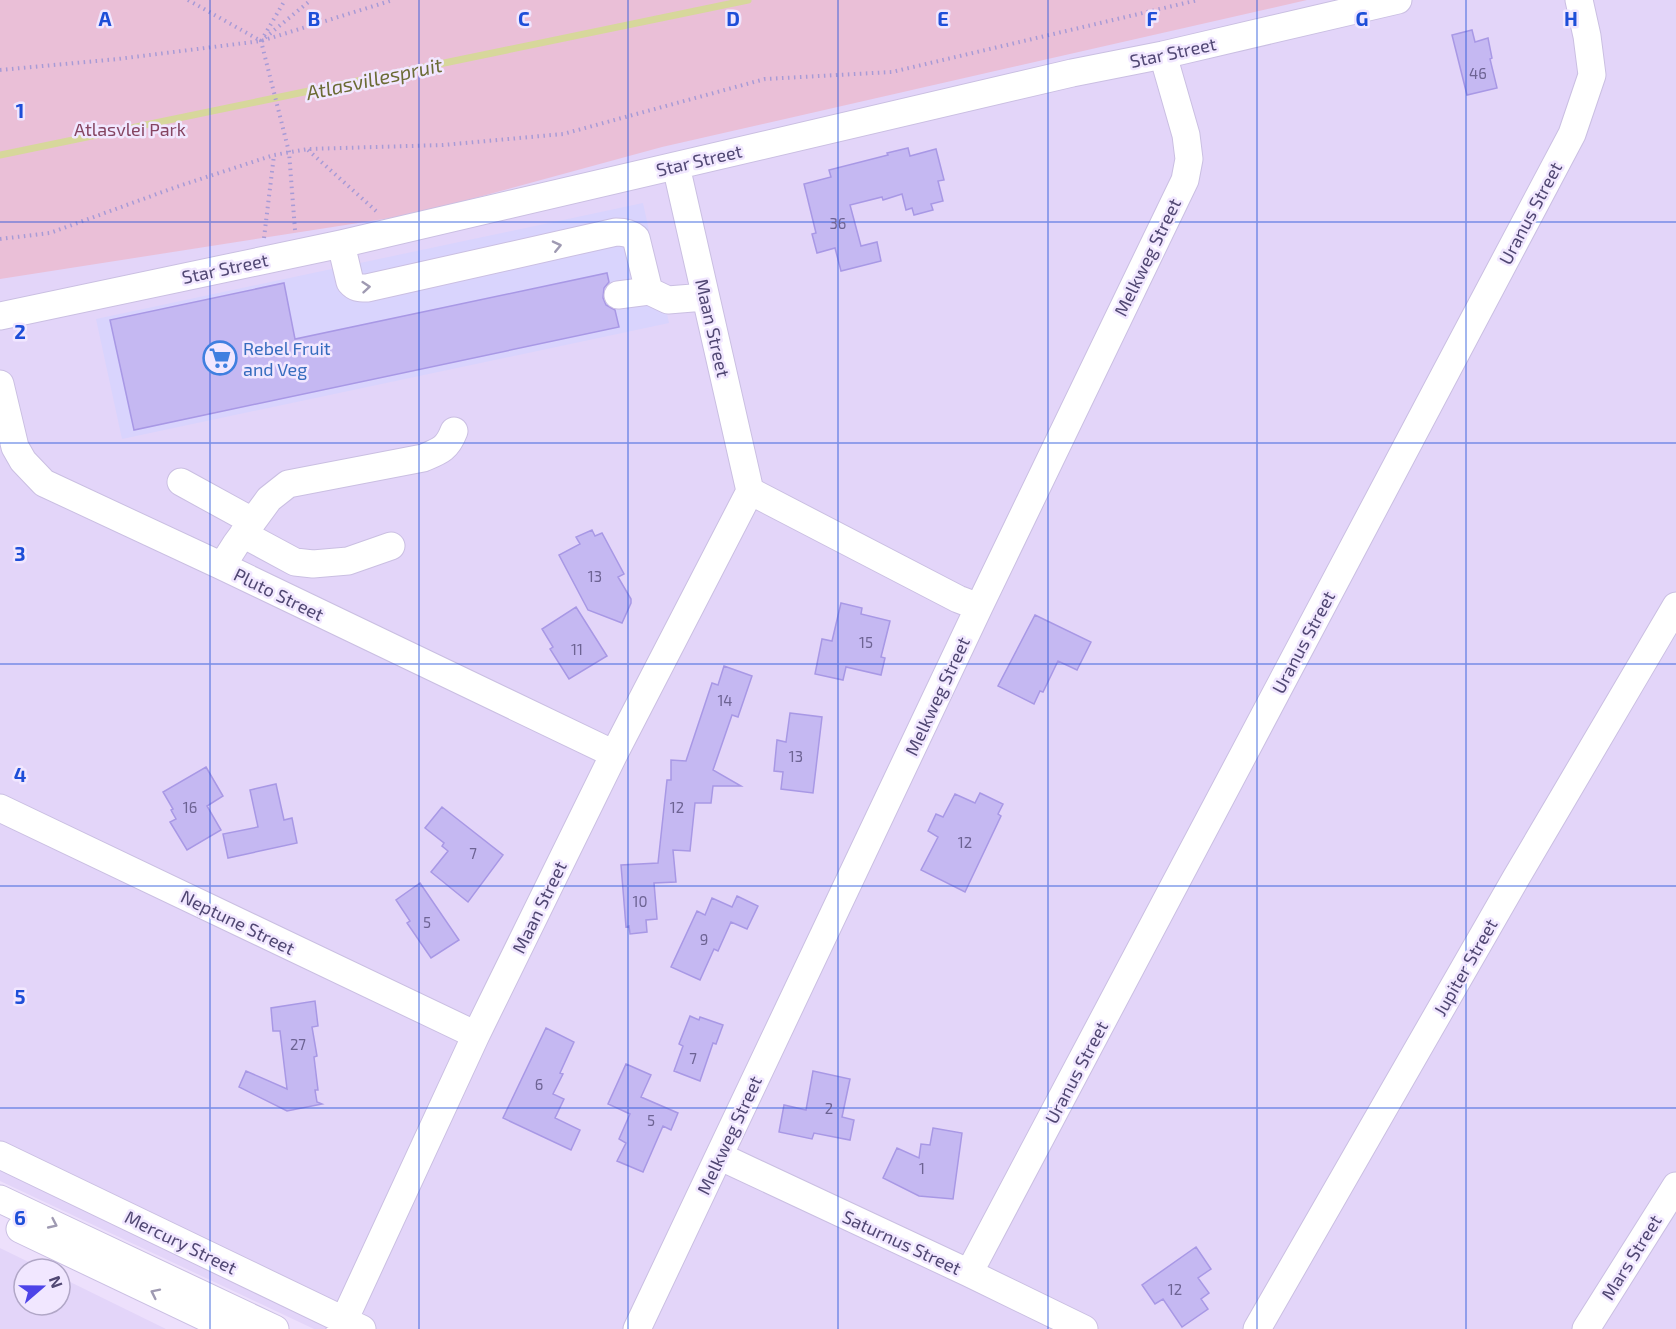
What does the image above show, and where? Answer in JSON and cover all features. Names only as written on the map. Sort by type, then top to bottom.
[{"type":"street","name":"Star Street","points":[[0,316],[398,231],[1072,73],[1163,55],[1398,0]]},
{"type":"street","name":"Uranus Street","points":[[969,1273],[1572,134],[1592,75],[1579,0]]},
{"type":"street","name":"Melkweg Street","points":[[637,1329],[979,607],[1185,180],[1189,159],[1186,135],[1163,55]]},
{"type":"street","name":"Maan Street","points":[[349,1326],[476,1035],[614,754],[750,491],[676,166]]},
{"type":"street","points":[[340,244],[350,282],[354,287],[366,288],[624,232],[636,238],[649,291]]},
{"type":"street","points":[[618,295],[649,291],[668,300],[705,297]]},
{"type":"street","name":"Pluto Street","points":[[0,384],[15,447],[22,461],[44,483],[614,754]]},
{"type":"street","points":[[222,566],[269,499],[288,484],[423,458],[438,452],[449,444],[454,431]]},
{"type":"street","points":[[181,483],[295,562],[313,564],[348,561],[391,546]]},
{"type":"street","points":[[750,491],[979,607]]},
{"type":"street","name":"Jupiter Street","points":[[1257,1329],[1516,878],[1676,606]]},
{"type":"street","name":"Neptune Street","points":[[0,808],[476,1035]]},
{"type":"street","name":"Mercury Street","points":[[0,1155],[349,1326]]},
{"type":"street","name":"Saturnus Street","points":[[719,1156],[1084,1329]]},
{"type":"street","name":"Mars Street","points":[[1586,1329],[1676,1186]]},
{"type":"street","points":[[0,1199],[275,1329]]},
{"type":"street","points":[[0,1219],[230,1329]]},
{"type":"path","points":[[188,0],[261,41],[289,153],[297,252]]},
{"type":"path","points":[[261,41],[285,0]]},
{"type":"path","points":[[261,41],[311,0]]},
{"type":"path","points":[[0,70],[118,59],[261,41],[393,0]]},
{"type":"path","points":[[0,238],[50,233],[176,187],[274,155],[308,149],[443,145],[563,134],[765,80],[892,72],[1198,0]]},
{"type":"path","points":[[308,149],[398,231]]},
{"type":"path","points":[[261,261],[274,155]]},
{"type":"shaded area","points":[[0,0],[1676,0],[1676,1329],[314,1329],[0,1181]]},
{"type":"shaded area","points":[[643,203],[669,323],[122,439],[96,319]]},
{"type":"shaded area","points":[[0,1248],[18,1257],[12,1257],[12,1317],[72,1317],[72,1283],[166,1329],[0,1329]]},
{"type":"green space","name":"Atlasvlei Park","points":[[0,0],[1307,0],[662,147],[416,214],[0,279]]},
{"type":"building","points":[[1472,30],[1475,42],[1488,38],[1497,88],[1467,95],[1452,35]]},
{"type":"building","points":[[908,148],[910,156],[936,149],[944,180],[938,181],[943,201],[931,204],[933,210],[914,215],[912,208],[906,210],[902,194],[883,200],[882,197],[850,205],[861,246],[877,242],[881,261],[841,271],[835,248],[817,253],[812,234],[816,233],[804,184],[831,177],[829,170]]},
{"type":"building","points":[[607,273],[609,282],[604,288],[603,298],[606,305],[615,310],[619,327],[134,430],[110,320],[284,283],[295,339]]},
{"type":"building","points":[[592,530],[595,536],[602,533],[624,574],[618,577],[631,603],[622,623],[588,610],[559,555],[580,544],[576,537]]},
{"type":"building","points":[[841,603],[862,608],[861,614],[890,621],[881,657],[885,658],[881,675],[846,667],[843,680],[815,674],[822,639],[832,641]]},
{"type":"building","points":[[576,607],[607,656],[569,679],[550,649],[553,647],[542,629]]},
{"type":"building","points":[[1035,615],[1091,642],[1077,670],[1058,661],[1043,692],[1040,691],[1034,704],[998,686]]},
{"type":"building","points":[[724,666],[752,676],[738,717],[732,715],[713,770],[741,786],[713,786],[711,803],[695,803],[690,851],[673,850],[676,882],[654,883],[657,919],[646,920],[647,932],[630,934],[629,926],[626,927],[621,865],[658,863],[667,780],[671,780],[671,760],[686,761],[712,683],[718,685]]},
{"type":"building","points":[[790,713],[822,717],[813,793],[781,789],[783,772],[774,771],[777,740],[786,742]]},
{"type":"building","points":[[206,767],[223,796],[207,806],[221,830],[187,850],[170,822],[176,819],[163,792]]},
{"type":"building","points":[[276,784],[284,820],[292,818],[297,843],[228,858],[223,834],[258,827],[250,790]]},
{"type":"building","points":[[980,793],[1003,804],[998,814],[1001,816],[965,892],[921,870],[938,837],[928,831],[936,814],[943,817],[955,794],[975,803]]},
{"type":"building","points":[[442,807],[503,855],[468,902],[431,872],[448,851],[442,846],[444,843],[425,828]]},
{"type":"building","points":[[420,883],[459,940],[431,958],[407,923],[410,921],[396,900]]},
{"type":"building","points":[[737,896],[758,906],[747,929],[731,922],[718,951],[714,949],[700,980],[671,967],[697,911],[705,915],[712,898],[732,907]]},
{"type":"building","points":[[315,1001],[318,1026],[312,1027],[317,1056],[314,1057],[318,1090],[315,1090],[317,1102],[322,1104],[287,1111],[239,1087],[246,1071],[287,1089],[280,1031],[273,1031],[271,1008]]},
{"type":"building","points":[[690,1016],[723,1025],[716,1044],[713,1043],[700,1081],[674,1071],[683,1046],[679,1044]]},
{"type":"building","points":[[546,1028],[574,1042],[553,1094],[564,1099],[555,1118],[580,1130],[571,1150],[503,1118]]},
{"type":"building","points":[[626,1064],[651,1075],[641,1097],[678,1113],[671,1130],[663,1126],[643,1172],[617,1161],[626,1143],[619,1139],[630,1114],[608,1104]]},
{"type":"building","points":[[813,1071],[850,1079],[842,1117],[854,1120],[850,1140],[814,1133],[812,1139],[779,1132],[784,1105],[806,1110]]},
{"type":"building","points":[[933,1128],[962,1133],[953,1199],[919,1196],[883,1178],[897,1148],[919,1158],[921,1144],[930,1145]]},
{"type":"building","points":[[1196,1247],[1211,1269],[1198,1278],[1209,1293],[1201,1299],[1208,1309],[1182,1327],[1163,1299],[1155,1304],[1142,1285]]},
{"type":"waterway","name":"Atlasvillespruit","points":[[0,155],[748,0]]},
{"type":"place","name":"Rebel Fruit and Veg","points":[[220,358]]}]
